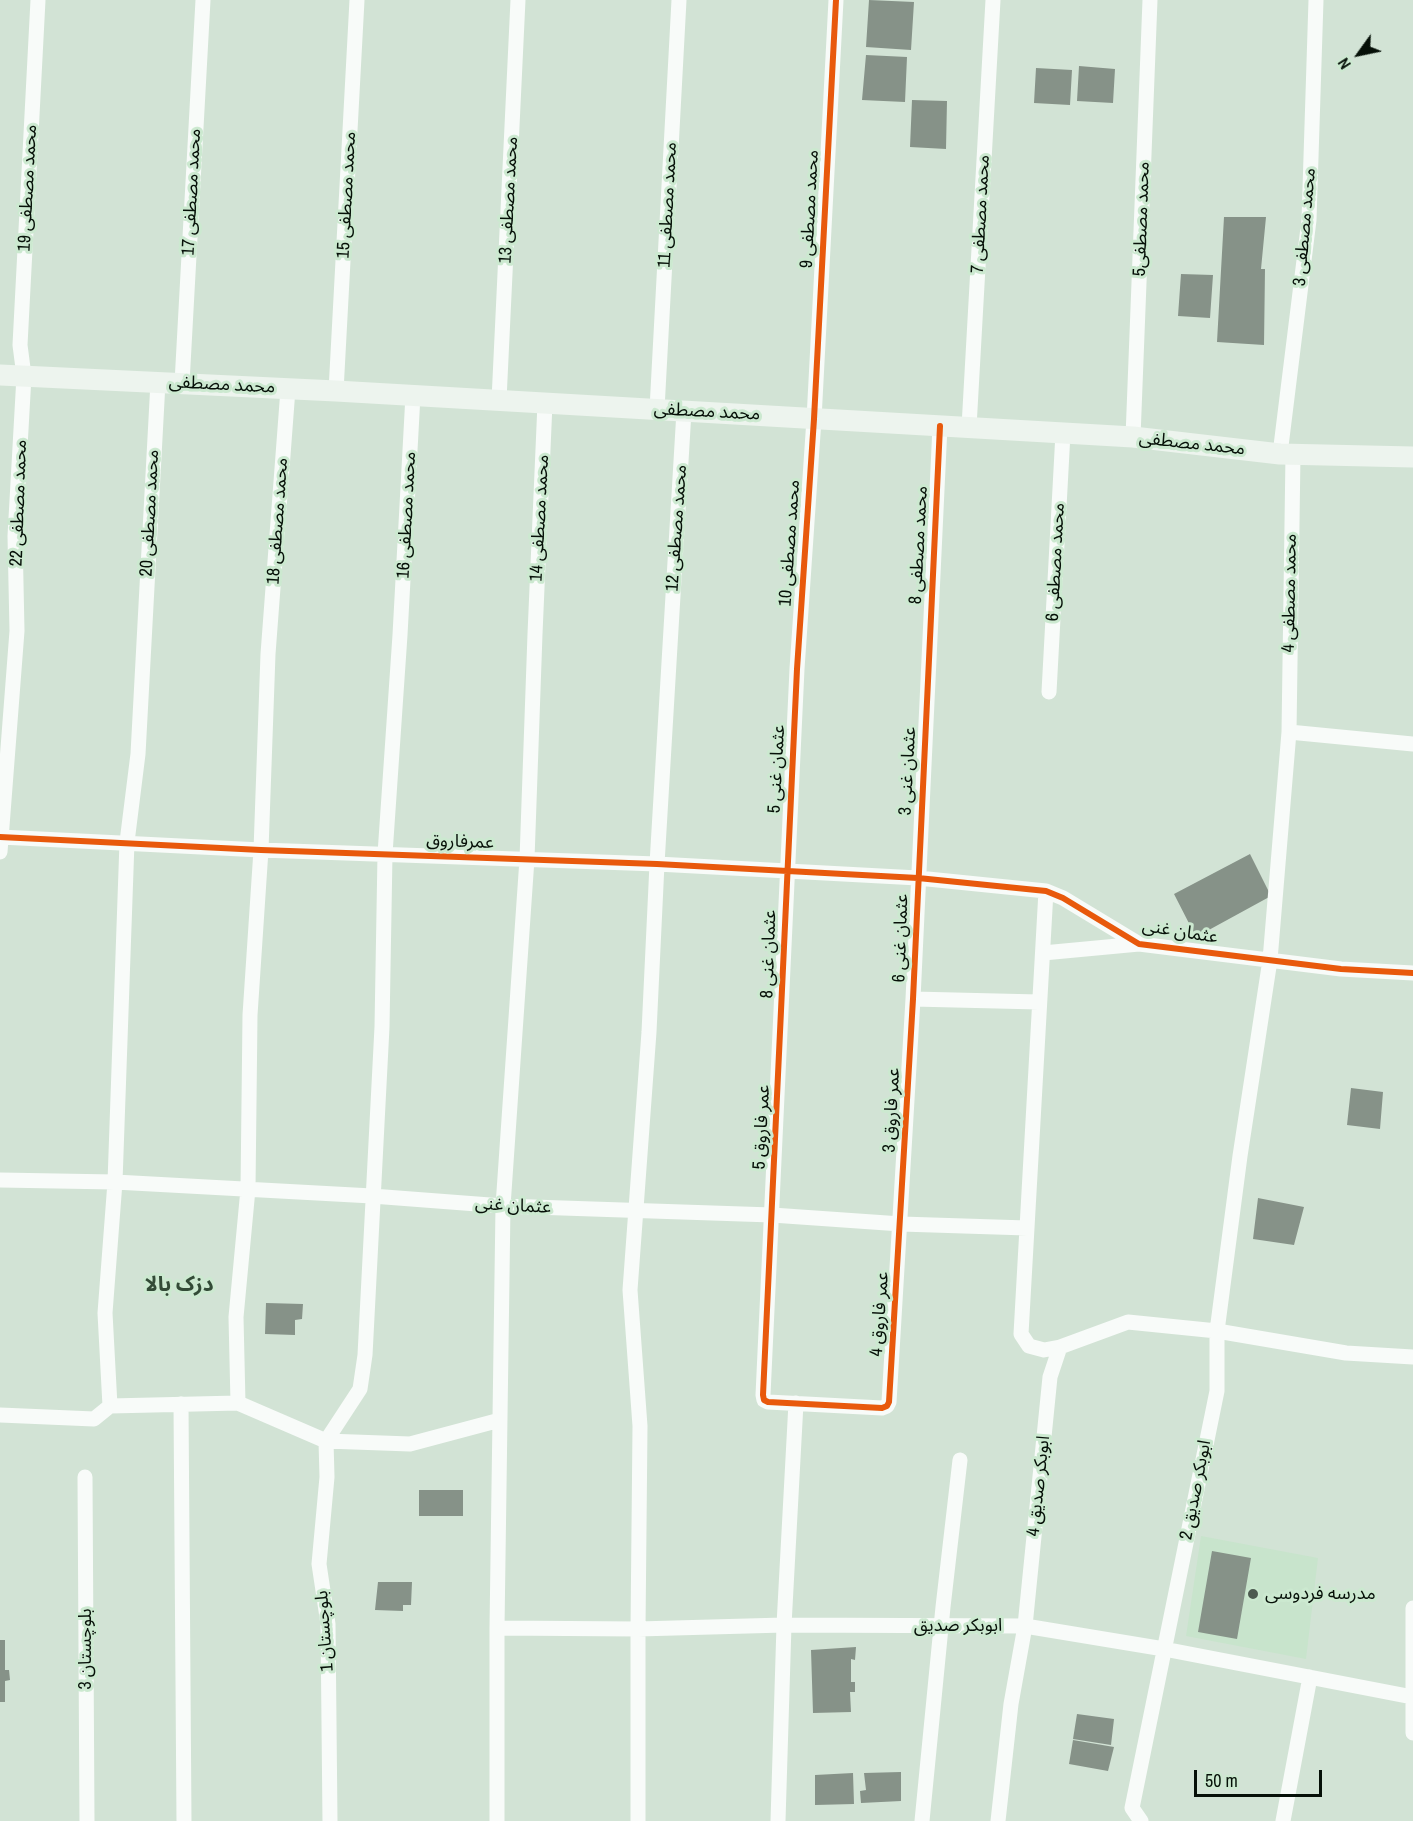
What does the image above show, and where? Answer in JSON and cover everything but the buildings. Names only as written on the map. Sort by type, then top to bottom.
[{"type":"street","name":"محمد مصطفی 19","points":[[24,376],[20,345],[38,0]]},
{"type":"street","name":"محمد مصطفی 17","points":[[182,383],[203,0]]},
{"type":"street","name":"محمد مصطفی 15","points":[[336,391],[357,0]]},
{"type":"street","name":"محمد مصطفی 13","points":[[499,400],[518,0]]},
{"type":"street","name":"محمد مصطفی 11","points":[[657,410],[679,0]]},
{"type":"street","name":"محمد مصطفی 9","points":[[814,419],[836,0]]},
{"type":"street","name":"محمد مصطفی 7","points":[[969,428],[993,0]]},
{"type":"street","name":"محمد مصطفی5","points":[[1133,437],[1150,0]]},
{"type":"street","name":"محمد مصطفی 3","points":[[1286,454],[1309,220],[1316,0]]},
{"type":"street","name":"محمد مصطفی","points":[[0,375],[413,395],[1133,437],[1286,454],[1413,457]]},
{"type":"street","name":"محمد مصطفی 22","points":[[0,852],[17,631],[15,536],[24,376]]},
{"type":"street","name":"محمد مصطفی 20","points":[[110,1406],[105,1313],[115,1182],[127,842],[138,753],[158,382]]},
{"type":"street","name":"محمد مصطفی 18","points":[[238,1403],[236,1317],[248,1189],[250,1015],[261,850],[268,654],[288,389]]},
{"type":"street","name":"محمد مصطفی 16","points":[[326,1441],[360,1389],[365,1354],[382,1027],[385,854],[413,395]]},
{"type":"street","name":"محمد مصطفی 14","points":[[497,1821],[497,1628],[503,1206],[527,859],[545,403]]},
{"type":"street","name":"محمد مصطفی 12","points":[[638,1821],[640,1425],[630,1290],[649,1032],[684,411]]},
{"type":"street","name":"محمد مصطفی 10","points":[[797,669],[814,419]]},
{"type":"street","name":"محمد مصطفی 8","points":[[928,665],[940,426]]},
{"type":"street","name":"محمد مصطفی 6","points":[[1049,692],[1062,433]]},
{"type":"street","name":"محمد مصطفی 4","points":[[1270,960],[1289,732],[1286,454]]},
{"type":"street","name":"عثمان غنی 3","points":[[918,878],[928,665]]},
{"type":"street","name":"عثمان غنی 5","points":[[788,870],[797,669]]},
{"type":"street","points":[[1289,732],[1413,744]]},
{"type":"street","name":"عمرفاروق","points":[[0,837],[261,850],[657,864],[918,878]]},
{"type":"street","name":"عثمان غنی 8","points":[[781,1040],[788,870]]},
{"type":"street","name":"عثمان غنی","points":[[918,878],[1046,891],[1063,898],[1139,944],[1341,969],[1413,974]]},
{"type":"street","name":"عثمان غنی 6","points":[[913,999],[918,878]]},
{"type":"street","points":[[1046,891],[1021,1334],[1029,1346],[1044,1350],[1060,1347],[1128,1322],[1217,1331],[1346,1353],[1413,1357]]},
{"type":"street","points":[[1043,953],[1139,944]]},
{"type":"street","name":"ابوبکر صدیق 2","points":[[1141,1821],[1132,1808],[1217,1391],[1217,1331],[1240,1156],[1270,960]]},
{"type":"street","points":[[913,999],[1039,1002]]},
{"type":"street","name":"عمر فاروق 3","points":[[901,1224],[913,999]]},
{"type":"street","name":"عمر فاروق 5","points":[[781,1040],[764,1400],[795,1403]]},
{"type":"street","name":"عثمان غنی","points":[[0,1180],[115,1182],[372,1196],[503,1206],[772,1215],[901,1224],[1027,1228]]},
{"type":"street","name":"عمر فاروق 4","points":[[795,1403],[887,1406],[901,1224]]},
{"type":"street","name":"ابوبکر صدیق 4","points":[[998,1821],[1011,1704],[1025,1626],[1050,1377],[1060,1347]]},
{"type":"street","points":[[0,1415],[94,1419],[110,1406],[238,1403],[326,1441],[410,1444],[500,1420]]},
{"type":"street","points":[[778,1821],[784,1625],[795,1403]]},
{"type":"street","points":[[181,1404],[184,1821]]},
{"type":"street","name":"بلوچستان 1","points":[[326,1441],[327,1477],[319,1564],[328,1624],[330,1821]]},
{"type":"street","points":[[922,1821],[960,1460]]},
{"type":"street","name":"بلوچستان 3","points":[[85,1477],[87,1821]]},
{"type":"street","points":[[1413,1608],[1413,1732]]},
{"type":"street","name":"ابوبکر صدیق","points":[[497,1628],[638,1629],[784,1625],[1025,1626],[1164,1649],[1412,1697]]},
{"type":"street","points":[[1283,1821],[1310,1677]]},
{"type":"shaded area","name":"مدرسه فردوسی","points":[[1201,1536],[1318,1558],[1306,1659],[1186,1636]]},
{"type":"cycle path","points":[[836,0],[814,419],[797,669],[763,1395],[764,1400],[768,1402],[882,1408],[889,1402],[913,999],[940,426]]},
{"type":"cycle path","points":[[0,837],[261,850],[657,864],[918,878],[1046,891],[1063,898],[1139,944],[1341,969],[1413,973]]},
{"type":"place","name":"مدرسه فردوسی","points":[[1253,1594]]},
{"type":"district","name":"دزک بالا","points":[[179,1285]]}]
